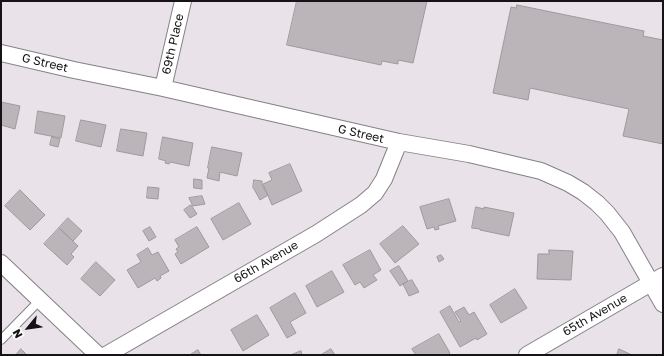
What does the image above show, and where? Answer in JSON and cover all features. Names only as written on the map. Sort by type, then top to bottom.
[{"type":"street","name":"69th Place","points":[[164,88],[183,1]]},
{"type":"street","name":"G Street","points":[[1,53],[74,70],[164,88],[399,142],[469,154],[541,171],[568,183],[583,192],[607,213],[657,279],[663,304]]},
{"type":"street","name":"66th Avenue","points":[[106,355],[309,238],[361,205],[375,193],[384,179],[399,142]]},
{"type":"street","points":[[1,263],[98,355]]},
{"type":"street","name":"65th Avenue","points":[[527,355],[657,279]]},
{"type":"lane","points":[[1,340],[40,300]]},
{"type":"building","points":[[297,1],[427,1],[413,63],[398,60],[398,64],[382,61],[381,65],[287,45]]},
{"type":"building","points":[[517,5],[644,31],[643,36],[663,40],[663,144],[623,136],[629,109],[530,88],[528,100],[493,93],[511,7],[516,8]]},
{"type":"building","points":[[1,102],[20,106],[15,129],[1,125]]},
{"type":"building","points":[[38,111],[65,116],[61,138],[35,133]]},
{"type":"building","points":[[81,120],[106,125],[101,147],[76,141]]},
{"type":"building","points":[[121,129],[147,133],[143,156],[117,151]]},
{"type":"building","points":[[52,137],[60,139],[58,147],[50,145]]},
{"type":"building","points":[[163,137],[193,143],[189,166],[170,162],[169,164],[165,163],[166,161],[159,159]]},
{"type":"building","points":[[212,147],[242,153],[237,176],[220,172],[219,181],[207,178]]},
{"type":"building","points":[[290,164],[302,191],[272,205],[263,184],[272,180],[269,173]]},
{"type":"building","points":[[194,179],[202,180],[202,189],[194,188]]},
{"type":"building","points":[[254,180],[262,181],[262,185],[268,195],[260,200],[253,188]]},
{"type":"building","points":[[148,187],[159,188],[158,199],[147,198]]},
{"type":"building","points":[[20,190],[45,215],[30,230],[5,206]]},
{"type":"building","points":[[202,196],[205,204],[193,206],[189,198]]},
{"type":"building","points":[[449,199],[456,221],[438,226],[439,229],[435,230],[434,227],[427,229],[420,207]]},
{"type":"building","points":[[239,203],[251,224],[223,240],[211,219]]},
{"type":"building","points":[[191,205],[197,214],[190,218],[184,210]]},
{"type":"building","points":[[476,207],[484,209],[484,207],[514,213],[509,236],[472,228]]},
{"type":"building","points":[[68,218],[82,231],[73,241],[59,228]]},
{"type":"building","points":[[403,226],[419,244],[395,263],[380,244]]},
{"type":"building","points":[[150,227],[156,237],[149,241],[143,231]]},
{"type":"building","points":[[197,227],[209,247],[181,264],[175,254],[178,252],[176,249],[179,247],[175,240]]},
{"type":"building","points":[[59,228],[78,246],[71,254],[74,257],[67,265],[44,244]]},
{"type":"building","points":[[148,248],[152,255],[158,252],[169,271],[160,276],[161,278],[157,281],[155,278],[138,288],[127,270],[141,262],[137,255]]},
{"type":"building","points":[[370,250],[381,270],[373,275],[377,280],[364,288],[360,282],[355,285],[343,265]]},
{"type":"building","points":[[549,250],[573,251],[571,280],[537,279],[538,254],[549,254]]},
{"type":"building","points":[[441,255],[444,259],[439,262],[437,257]]},
{"type":"building","points":[[96,262],[115,280],[100,296],[81,279]]},
{"type":"building","points":[[399,266],[408,281],[400,286],[390,271]]},
{"type":"building","points":[[332,271],[344,292],[317,307],[306,286]]},
{"type":"building","points":[[412,280],[419,292],[409,296],[403,284]]},
{"type":"building","points":[[515,289],[527,308],[501,323],[490,305]]},
{"type":"building","points":[[295,293],[306,313],[290,322],[296,333],[287,338],[270,308]]},
{"type":"building","points":[[450,306],[459,322],[461,321],[455,312],[464,307],[469,315],[474,312],[487,334],[460,347],[440,312]]},
{"type":"building","points":[[257,315],[269,335],[243,351],[231,330]]},
{"type":"building","points":[[439,334],[450,353],[447,355],[416,355],[412,349]]},
{"type":"building","points":[[21,349],[27,355],[16,355]]},
{"type":"building","points":[[331,349],[335,355],[321,355]]},
{"type":"building","points":[[619,349],[632,355],[617,355]]},
{"type":"building","points":[[198,350],[201,355],[190,355]]},
{"type":"building","points":[[301,351],[302,355],[291,355]]}]
